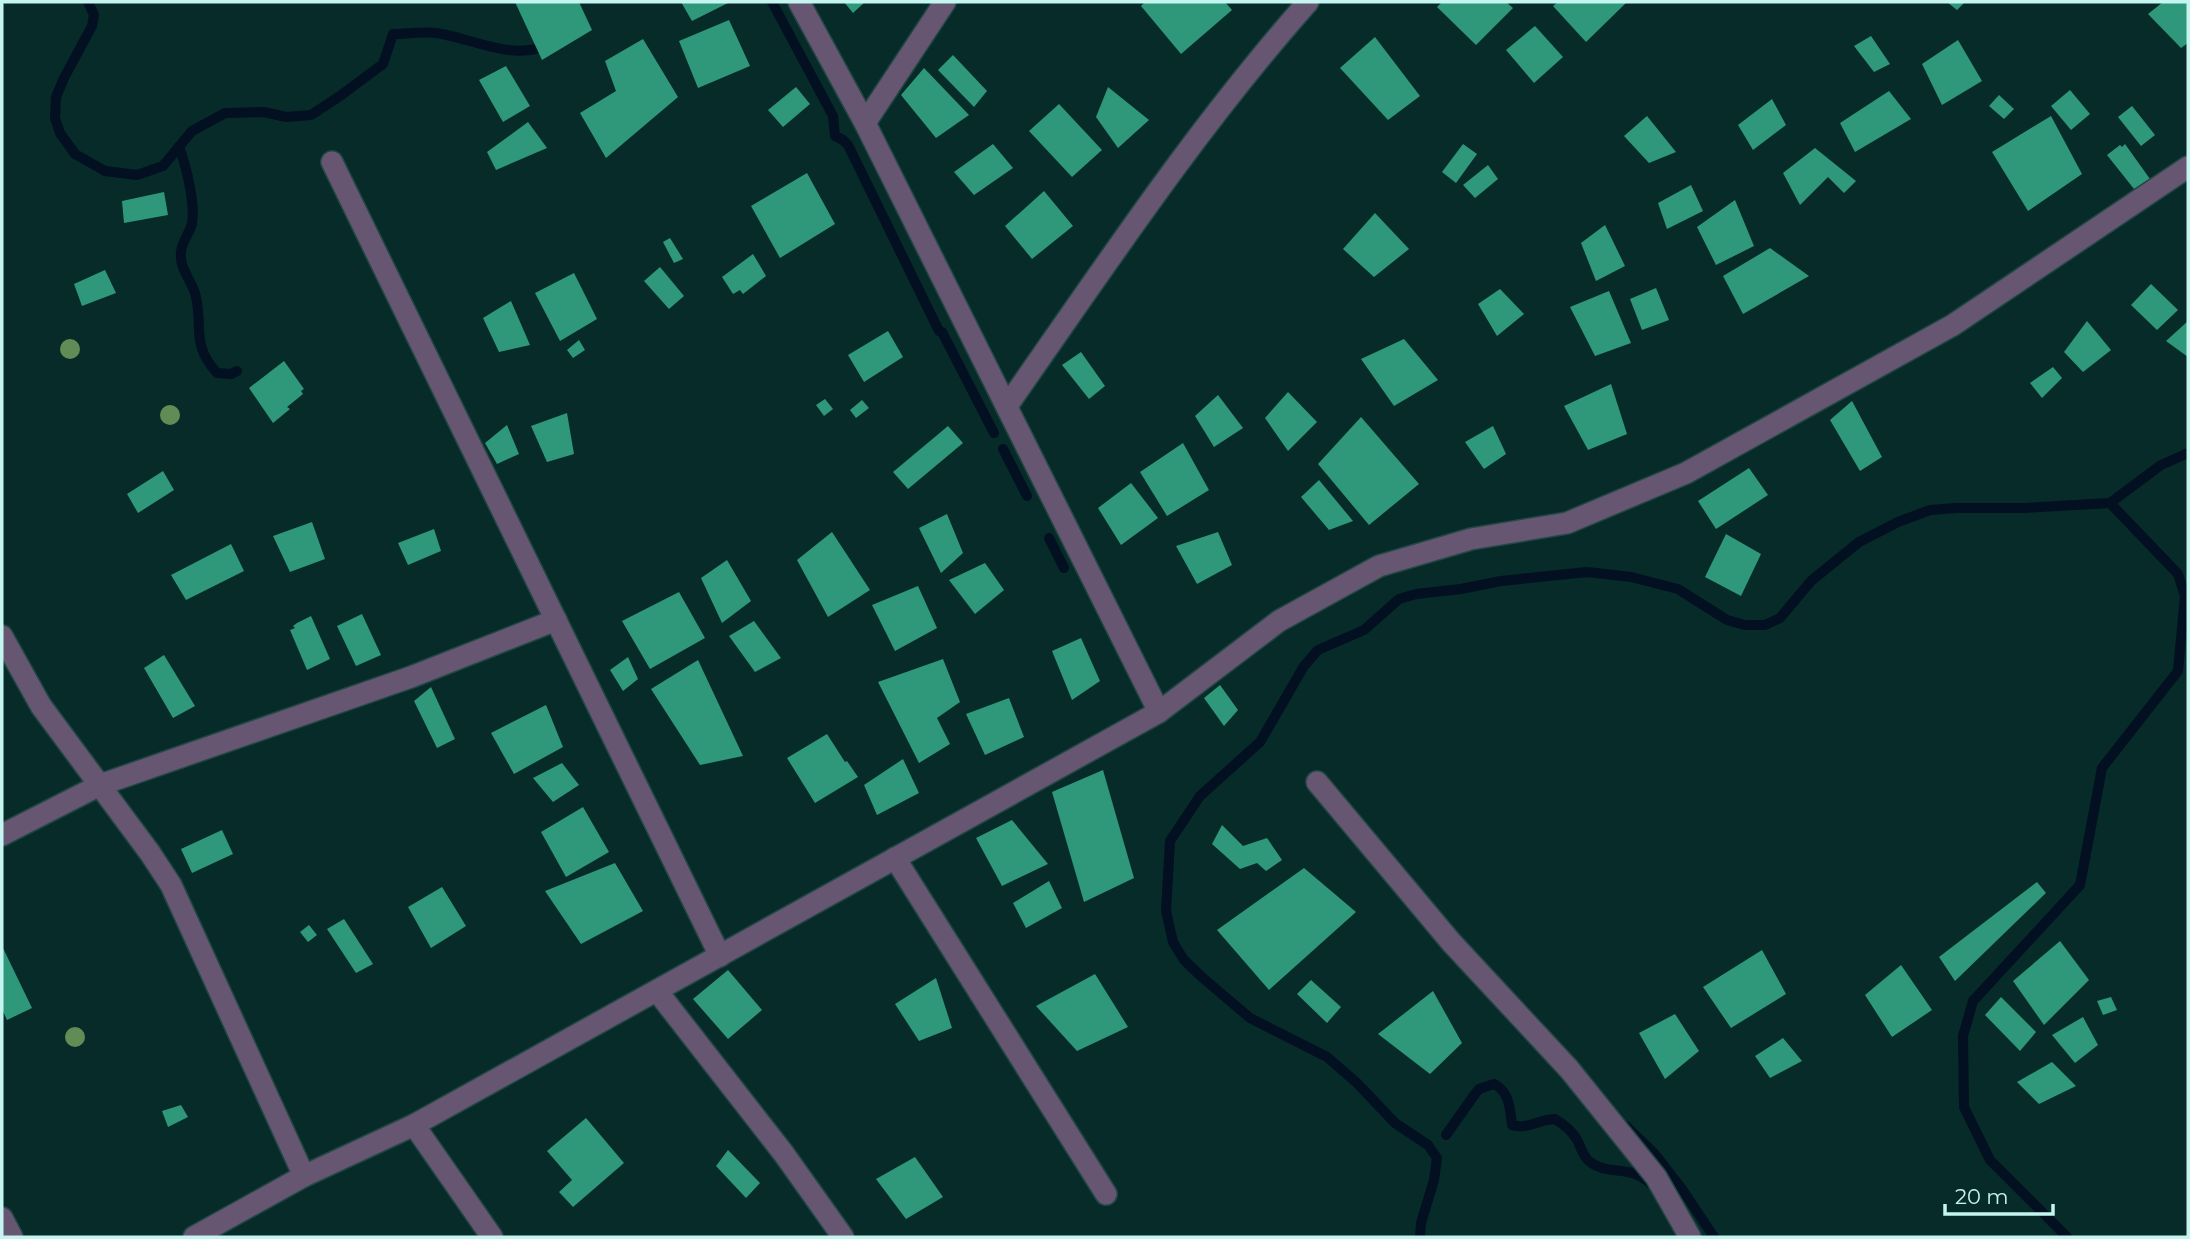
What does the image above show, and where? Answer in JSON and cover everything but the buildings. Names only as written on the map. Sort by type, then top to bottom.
[{"type":"street","points":[[799,2],[865,123],[1159,712]]},
{"type":"street","points":[[865,123],[945,2]]},
{"type":"street","points":[[1007,406],[1136,220],[1261,55],[1308,2]]},
{"type":"street","points":[[332,162],[720,956]]},
{"type":"street","points":[[194,1237],[304,1176],[414,1125],[1159,712],[1279,621],[1379,566],[1471,539],[1567,523],[1686,473],[1953,325],[2188,167]]},
{"type":"street","points":[[2,835],[100,785],[411,677],[556,621]]},
{"type":"street","points":[[2,636],[41,706],[171,885],[304,1176]]},
{"type":"street","points":[[1317,782],[1451,942],[1569,1069],[1657,1177],[1690,1237]]},
{"type":"street","points":[[895,858],[1106,1194]]},
{"type":"street","points":[[657,991],[784,1154],[843,1237]]},
{"type":"street","points":[[414,1125],[492,1237]]},
{"type":"street","points":[[2,1218],[12,1237]]},
{"type":"waterway","points":[[88,2],[94,15],[92,26],[56,97],[55,118],[60,133],[75,154],[105,171],[137,175],[163,166],[192,131],[225,113],[264,112],[286,117],[311,115],[383,64],[393,34],[437,33],[494,48],[522,51],[550,44]]},
{"type":"waterway","points":[[772,2],[833,116],[835,136],[848,145],[939,331],[942,332],[994,433]]},
{"type":"waterway","points":[[179,147],[193,209],[191,227],[181,258],[196,297],[201,345],[217,373],[231,374],[237,371]]},
{"type":"waterway","points":[[1003,449],[1027,496]]},
{"type":"waterway","points":[[1420,1237],[1437,1158],[1428,1145],[1395,1123],[1357,1083],[1327,1057],[1250,1018],[1203,978],[1184,960],[1173,942],[1166,911],[1170,841],[1200,796],[1260,742],[1304,666],[1318,650],[1364,630],[1399,599],[1416,594],[1587,572],[1631,577],[1678,589],[1727,620],[1745,625],[1765,625],[1780,618],[1811,581],[1859,542],[1898,522],[1930,510],[2110,503],[2161,465],[2188,453]]},
{"type":"waterway","points":[[2067,1237],[1990,1160],[1964,1107],[1963,1036],[1973,1001],[2080,885],[2102,768],[2178,671],[2185,596],[2178,574],[2110,503]]},
{"type":"waterway","points":[[1049,538],[1064,568]]},
{"type":"waterway","points":[[1446,1135],[1479,1089],[1494,1084],[1506,1097],[1512,1125],[1523,1126],[1555,1119],[1574,1135],[1587,1160],[1605,1169],[1636,1174],[1652,1185]]},
{"type":"waterway","points":[[1626,1126],[1654,1153],[1714,1237]]}]
